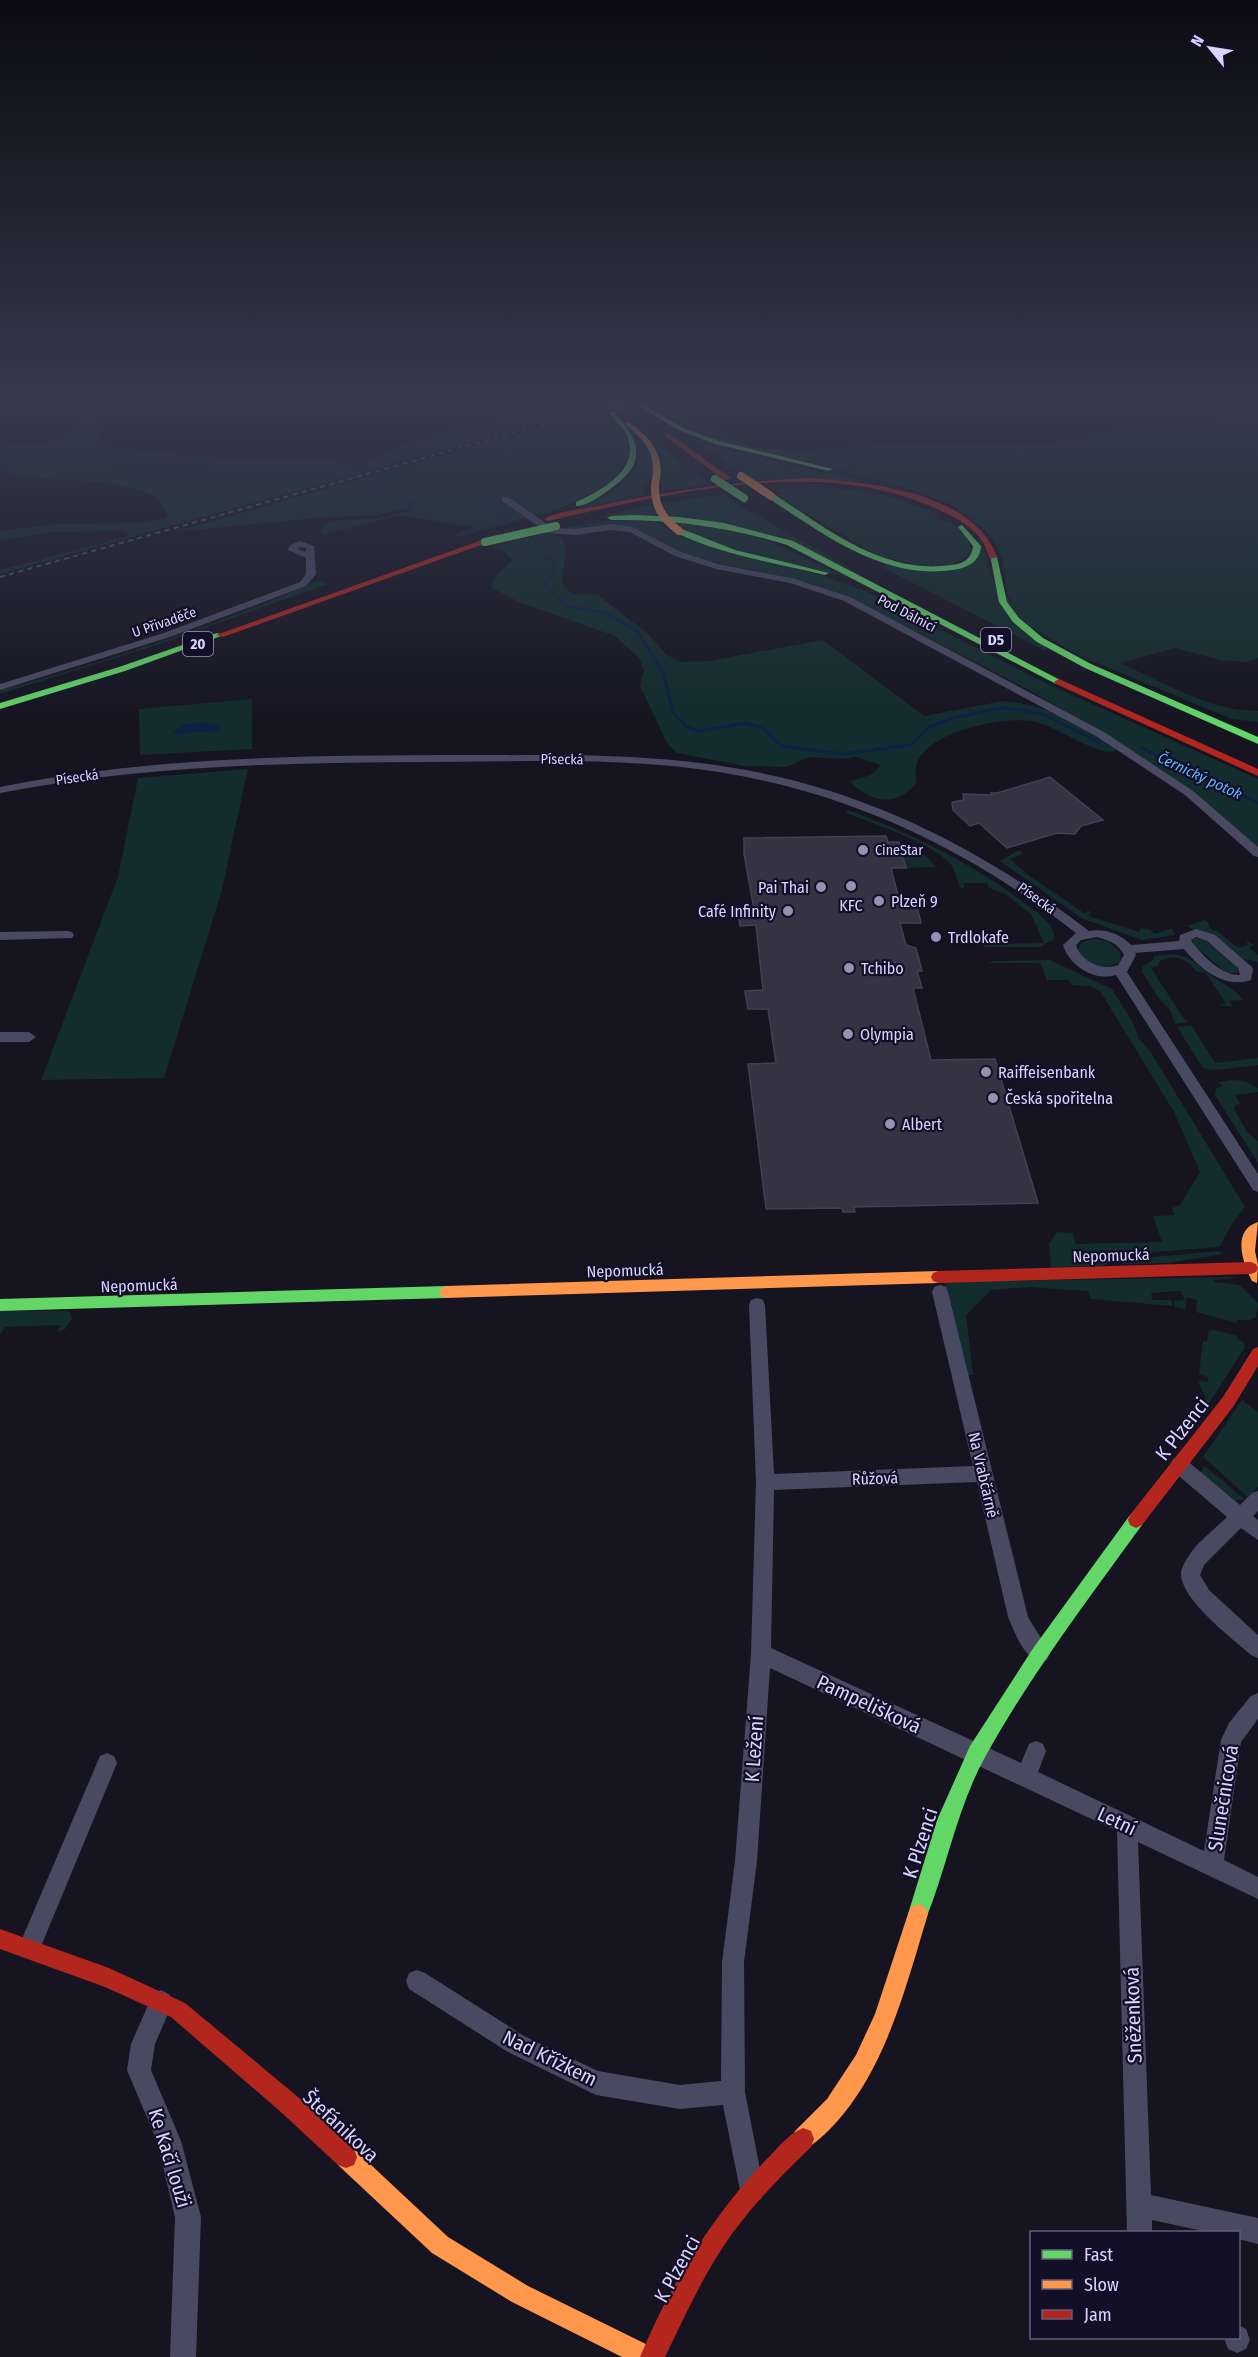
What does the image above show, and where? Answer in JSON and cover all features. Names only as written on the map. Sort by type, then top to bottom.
[{"type":"main road","points":[[550,521],[578,506]]},
{"type":"main road","points":[[550,521],[616,506]]},
{"type":"main road","points":[[550,521],[633,506]]},
{"type":"main road","points":[[657,506],[679,531],[719,549],[824,573],[897,599]]},
{"type":"main road","points":[[763,506],[901,581]]},
{"type":"main road","points":[[788,506],[853,545],[899,566],[924,570],[949,569],[970,562],[978,553],[976,542],[968,532],[933,509],[924,506]]},
{"type":"main road","points":[[938,506],[967,521],[984,537],[993,553],[999,590],[1004,603],[1012,615],[1030,633],[1058,650],[1258,741]]},
{"type":"main road","name":"20","points":[[0,699],[167,648],[386,568],[550,521],[653,518],[692,520],[769,536],[805,550],[1048,677],[1258,773]]},
{"type":"main road","name":"D5","points":[[795,530],[872,575],[999,642],[1258,762]]},
{"type":"main road","name":"20","points":[[0,706],[171,654],[482,540]]},
{"type":"main road","name":"D5","points":[[1019,642],[1258,752]]},
{"type":"main road","points":[[1182,708],[1255,725]]},
{"type":"main road","points":[[1254,1274],[1246,1254],[1247,1241],[1258,1227]]},
{"type":"main road","name":"Nepomucká","points":[[0,1305],[1254,1274]]},
{"type":"main road","name":"K Plzenci","points":[[650,2357],[708,2250],[752,2190],[834,2109],[863,2067],[890,2005],[947,1820],[958,1790],[977,1754],[1040,1653],[1130,1527],[1228,1402],[1258,1353]]},
{"type":"main road","name":"Štefánikova","points":[[0,1939],[109,1977],[178,2010],[290,2104],[440,2245],[520,2294],[650,2357]]},
{"type":"street","name":"Pod Dálnicí","points":[[515,506],[551,531],[575,532],[612,527],[632,530],[678,554],[716,566],[792,581],[847,599],[1100,734],[1188,794],[1258,853]]},
{"type":"street","name":"U Přivaděče","points":[[0,687],[167,635],[288,591],[309,579],[311,574],[309,556]]},
{"type":"street","name":"Písecká","points":[[0,790],[135,769],[249,760],[538,759],[675,763],[784,782],[901,819],[1009,876],[1085,934]]},
{"type":"street","points":[[1191,933],[1207,935],[1251,967],[1242,979],[1233,980],[1222,976],[1186,945],[1184,938],[1191,933]]},
{"type":"street","points":[[1128,949],[1129,961],[1119,970],[1110,971],[1091,969],[1075,960],[1070,946],[1072,941],[1085,934],[1107,935],[1128,949],[1186,945]]},
{"type":"street","points":[[0,936],[68,935]]},
{"type":"street","points":[[1119,970],[1258,1186]]},
{"type":"street","points":[[0,1037],[29,1037]]},
{"type":"street","name":"Na Vrabčárně","points":[[940,1292],[1018,1617],[1024,1631],[1040,1653]]},
{"type":"street","name":"K Ležení","points":[[752,2190],[733,2092],[733,1962],[746,1860],[761,1654],[765,1482],[757,1305]]},
{"type":"street","points":[[1179,1465],[1258,1531]]},
{"type":"street","name":"Růžová","points":[[765,1482],[984,1474]]},
{"type":"street","points":[[1258,1499],[1197,1559],[1190,1574],[1197,1591],[1258,1648]]},
{"type":"street","name":"Pampelišková","points":[[761,1654],[977,1754]]},
{"type":"street","name":"Slunečnicová","points":[[1212,1866],[1231,1740],[1236,1730],[1258,1703]]},
{"type":"street","points":[[1026,1777],[1036,1751]]},
{"type":"street","name":"Letní","points":[[977,1754],[1258,1888]]},
{"type":"street","points":[[29,1948],[107,1763]]},
{"type":"street","name":"Sněženková","points":[[1127,1825],[1140,2231]]},
{"type":"street","name":"Nad Křížkem","points":[[417,1981],[516,2044],[596,2084],[680,2097],[733,2092]]},
{"type":"street","name":"Ke Kačí louži","points":[[161,2002],[143,2044],[139,2070],[169,2141],[188,2217],[183,2357]]},
{"type":"street","points":[[1139,2205],[1226,2228],[1258,2231]]},
{"type":"green space","points":[[162,506],[243,506],[0,574],[0,570],[125,537],[128,534],[123,531],[52,532],[0,541],[0,531],[56,524],[142,523],[166,518],[167,513]]},
{"type":"green space","points":[[265,506],[564,506],[458,537],[454,535],[474,527],[398,515],[323,535],[320,532],[324,524],[331,521],[379,518],[410,511],[411,508],[375,515],[316,518],[174,532]]},
{"type":"green space","points":[[644,506],[741,506],[858,573],[779,536],[624,515],[594,518]]},
{"type":"green space","points":[[794,506],[917,506],[941,516],[936,518],[942,521],[948,520],[956,526],[965,536],[971,549],[966,557],[948,566],[926,567],[879,556]]},
{"type":"green space","points":[[953,506],[1258,506],[1258,658],[1248,662],[1220,660],[1175,648],[1120,663],[1205,701],[1240,710],[1258,711],[1258,722],[1232,719],[1080,656],[1029,626],[1007,595],[1003,562],[998,547],[982,527]]},
{"type":"green space","points":[[653,520],[679,537],[820,575],[865,591],[1050,685],[1258,779],[1258,848],[1109,737],[1027,689],[857,601],[810,583],[701,559],[669,547],[633,528],[553,530],[605,521]]},
{"type":"green space","points":[[673,521],[755,535],[846,577],[747,554],[695,537]]},
{"type":"green space","points":[[545,533],[562,538],[565,555],[562,583],[572,594],[598,595],[647,633],[667,655],[681,662],[709,661],[823,640],[924,716],[1003,701],[1018,703],[1063,717],[1091,731],[1116,749],[1114,752],[1094,748],[1053,728],[1032,721],[1017,720],[978,726],[938,741],[924,752],[916,766],[917,782],[901,796],[884,800],[867,795],[850,782],[875,772],[880,765],[856,757],[845,759],[810,757],[786,767],[744,766],[677,753],[667,743],[640,686],[644,670],[639,658],[615,636],[519,602],[492,588],[496,576],[513,560],[505,552],[494,548],[495,546]]},
{"type":"green space","points":[[981,539],[991,577],[1048,649],[1044,650],[882,567],[887,565],[963,568]]},
{"type":"green space","points":[[320,580],[328,584],[154,646],[0,694],[0,690],[81,667],[202,627]]},
{"type":"green space","points":[[252,699],[252,749],[140,755],[139,709]]},
{"type":"green space","points":[[248,769],[221,893],[164,1078],[41,1080],[118,877],[138,778]]},
{"type":"green space","points":[[848,810],[919,840],[985,876],[1040,915],[1052,929],[1054,939],[1040,947],[984,947],[982,944],[1044,943],[1031,914],[1005,894],[989,888],[987,883],[964,883],[964,888],[961,888],[952,866],[944,858],[903,835],[846,813]]},
{"type":"green space","points":[[899,842],[926,856],[936,867],[906,868]]},
{"type":"green space","points":[[1019,850],[1023,854],[1010,859],[1027,874],[1084,913],[1091,912],[1089,916],[1139,932],[1141,928],[1149,929],[1155,934],[1172,928],[1175,935],[1142,940],[1081,918],[1000,861]]},
{"type":"green space","points":[[1205,920],[1213,931],[1216,930],[1238,948],[1249,945],[1245,940],[1254,945],[1249,948],[1258,955],[1258,962],[1244,959],[1187,926]]},
{"type":"green space","points":[[1195,938],[1205,940],[1237,967],[1238,973],[1226,973],[1194,945],[1192,940]]},
{"type":"green space","points":[[1094,939],[1108,941],[1121,953],[1120,961],[1102,966],[1085,960],[1078,950],[1082,942]]},
{"type":"green space","points":[[1172,954],[1194,962],[1233,989],[1243,1000],[1229,1001],[1233,1007],[1219,1005],[1226,1003],[1205,972],[1197,972],[1181,959],[1171,958],[1160,961],[1158,966],[1151,968],[1184,1019],[1189,1022],[1175,1024],[1170,1010],[1160,1000],[1142,972],[1143,966],[1153,960],[1154,956]]},
{"type":"green space","points":[[1050,960],[1112,989],[1132,1021],[1139,1039],[1150,1051],[1245,1207],[1219,1247],[1128,1254],[1102,1266],[1051,1267],[1049,1244],[1057,1232],[1073,1233],[1076,1244],[1162,1242],[1153,1216],[1174,1215],[1172,1208],[1180,1205],[1200,1172],[1174,1112],[1100,991],[1090,986],[1072,985],[1069,980],[1047,980],[1040,963],[988,963]]},
{"type":"green space","points":[[1191,1025],[1215,1063],[1258,1058],[1258,1065],[1216,1070],[1202,1067],[1177,1027]]},
{"type":"green space","points":[[1244,1081],[1258,1088],[1258,1092],[1235,1095],[1240,1104],[1235,1105],[1234,1109],[1247,1132],[1258,1141],[1258,1163],[1215,1095],[1216,1089],[1222,1086],[1219,1082]]},
{"type":"green space","points":[[1218,1251],[1223,1254],[1168,1263],[1123,1264],[1121,1260]]},
{"type":"green space","points":[[1233,1277],[1213,1280],[1239,1285],[1258,1303],[1256,1317],[1249,1320],[1237,1320],[1237,1323],[1196,1312],[1197,1300],[1187,1297],[1185,1309],[1175,1307],[1174,1301],[1185,1300],[1180,1291],[1151,1293],[1153,1300],[1171,1300],[1173,1306],[1091,1299],[1088,1291],[1029,1287],[991,1290],[966,1315],[973,1375],[967,1375],[944,1282]]},
{"type":"green space","points":[[0,1311],[68,1311],[72,1319],[65,1329],[58,1332],[60,1325],[5,1327],[0,1335]]},
{"type":"green space","points":[[1215,1330],[1237,1336],[1245,1347],[1206,1408],[1201,1404],[1206,1399],[1198,1380],[1208,1382],[1208,1377],[1199,1374],[1203,1341],[1207,1342],[1209,1331]]},
{"type":"green space","points":[[1242,1400],[1258,1412],[1258,1487],[1248,1497],[1203,1457]]},
{"type":"green space","points":[[1205,1466],[1245,1500],[1233,1500],[1200,1472]]},
{"type":"water","points":[[204,722],[215,724],[220,728],[212,733],[195,731],[180,735],[173,732],[184,725]]},
{"type":"building","points":[[1050,777],[1103,820],[1081,826],[1075,834],[1057,833],[1007,848],[979,823],[970,826],[953,810],[952,802],[964,800],[963,794],[992,795],[991,793]]},
{"type":"building","name":"Olympia","points":[[886,836],[888,842],[899,842],[906,868],[891,868],[901,907],[917,907],[921,923],[900,923],[906,945],[916,948],[922,971],[917,971],[922,988],[913,988],[931,1060],[995,1059],[1038,1203],[854,1207],[855,1212],[843,1212],[842,1208],[766,1209],[748,1064],[776,1063],[768,1009],[748,1009],[745,991],[763,990],[756,925],[740,926],[738,910],[754,909],[744,854],[744,838]]},
{"type":"waterway","name":"Černický potok","points":[[422,506],[440,506]]},
{"type":"waterway","name":"Černický potok","points":[[480,506],[501,512],[514,532]]},
{"type":"waterway","name":"Černický potok","points":[[519,537],[554,563],[556,569],[545,584],[567,606],[606,613],[612,617]]},
{"type":"waterway","name":"Černický potok","points":[[610,615],[637,631],[663,672],[673,712],[687,727],[699,731],[747,723],[764,729],[781,746],[843,754],[911,745],[929,727],[953,718],[1000,708],[1024,710],[1047,716],[1099,742]]},
{"type":"waterway","name":"Černický potok","points":[[1142,748],[1258,803]]},
{"type":"railway","points":[[0,577],[253,506]]},
{"type":"traffic: fast","points":[[786,506],[859,551],[908,568],[933,570],[958,567],[969,562],[976,554],[977,546],[962,527]]},
{"type":"traffic: fast","points":[[611,518],[657,518],[702,522],[746,530],[790,543],[1059,682]]},
{"type":"traffic: fast","points":[[485,542],[556,526]]},
{"type":"traffic: fast","points":[[679,531],[714,546],[825,573]]},
{"type":"traffic: fast","points":[[993,557],[1003,602],[1016,620],[1040,640],[1088,666],[1258,741]]},
{"type":"traffic: fast","points":[[0,706],[122,669],[220,635]]},
{"type":"traffic: fast","points":[[0,1305],[446,1292]]},
{"type":"traffic: fast","points":[[918,1914],[947,1820],[977,1753],[1040,1653],[1136,1520]]},
{"type":"traffic: slow","points":[[657,506],[668,522],[679,531]]},
{"type":"traffic: slow","points":[[1257,1277],[1249,1258],[1248,1245],[1258,1227]]},
{"type":"traffic: slow","points":[[446,1292],[938,1277]]},
{"type":"traffic: slow","points":[[803,2139],[835,2107],[864,2062],[885,2014],[918,1914]]},
{"type":"traffic: slow","points":[[346,2157],[440,2245],[520,2294],[648,2357]]},
{"type":"traffic: jam","points":[[548,519],[608,506]]},
{"type":"traffic: jam","points":[[938,506],[955,514],[973,527],[983,537],[993,557]]},
{"type":"traffic: jam","points":[[220,635],[485,542]]},
{"type":"traffic: jam","points":[[1059,682],[1258,773]]},
{"type":"traffic: jam","points":[[938,1277],[1251,1268]]},
{"type":"traffic: jam","points":[[1136,1520],[1228,1402],[1258,1353]]},
{"type":"traffic: jam","points":[[0,1939],[109,1978],[178,2010],[290,2105],[346,2157]]},
{"type":"traffic: jam","points":[[652,2357],[716,2236],[755,2189],[803,2139]]},
{"type":"place","name":"CineStar","points":[[863,850]]},
{"type":"place","name":"KFC","points":[[851,886]]},
{"type":"place","name":"Pai Thai","points":[[821,887]]},
{"type":"place","name":"Plzeň 9","points":[[879,901]]},
{"type":"place","name":"Café Infinity","points":[[788,911]]},
{"type":"place","name":"Trdlokafe","points":[[936,937]]},
{"type":"place","name":"Tchibo","points":[[849,968]]},
{"type":"place","name":"Olympia","points":[[848,1034]]},
{"type":"place","name":"Raiffeisenbank","points":[[986,1072]]},
{"type":"place","name":"Česká spořitelna","points":[[993,1098]]},
{"type":"place","name":"Albert","points":[[890,1124]]}]
